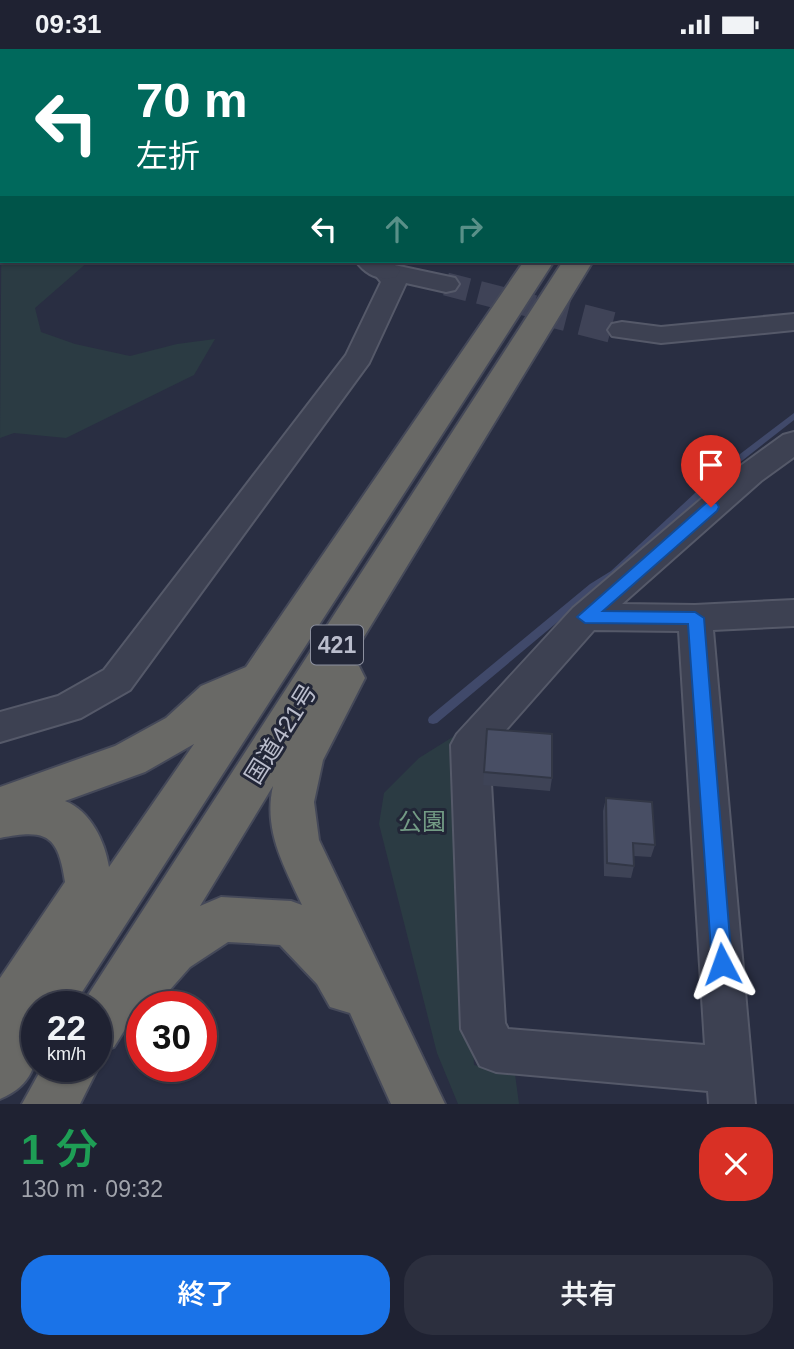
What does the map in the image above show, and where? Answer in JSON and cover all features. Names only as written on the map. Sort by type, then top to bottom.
[{"type":"highway","name":"国道421号","points":[[54,991],[538,263]]},
{"type":"highway","name":"国道421号","points":[[112,1005],[577,263]]},
{"type":"highway","points":[[374,586],[347,672],[301,759],[292,801],[296,839],[416,1104]]},
{"type":"highway","points":[[0,806],[130,759],[181,730],[216,698],[263,678]]},
{"type":"highway","points":[[0,818],[27,813],[57,818],[83,847],[89,886],[0,1022]]},
{"type":"highway","points":[[112,1014],[173,951],[221,919],[291,923],[335,967],[416,1104]]},
{"type":"highway","points":[[0,1073],[21,1041]]},
{"type":"highway","points":[[49,1104],[63,1082]]},
{"type":"street","points":[[378,266],[446,284]]},
{"type":"street","points":[[0,727],[68,708],[117,680],[359,357],[394,281],[378,266]]},
{"type":"street","points":[[622,330],[661,335],[794,321]]},
{"type":"street","points":[[695,618],[731,1087],[496,1050],[484,1029],[470,745],[585,617],[750,474],[794,442]]},
{"type":"street","points":[[750,474],[794,472]]},
{"type":"street","points":[[585,617],[695,618],[794,613]]},
{"type":"green space","points":[[1,263],[87,263],[35,308],[41,332],[75,344],[130,356],[177,344],[215,339],[194,375],[66,438],[14,433],[0,438]]},
{"type":"green space","name":"公園","points":[[459,733],[474,1065],[515,1074],[519,1104],[458,1104],[437,1053],[379,824],[384,793],[419,758]]},
{"type":"building","points":[[487,729],[552,734],[552,778],[484,772]]},
{"type":"building","points":[[606,798],[652,802],[655,845],[633,843],[634,866],[607,863]]},
{"type":"waterway","points":[[433,720],[593,587],[614,573],[726,469],[794,416]]},
{"type":"tunnel","points":[[446,284],[543,309]]},
{"type":"tunnel","points":[[537,308],[622,330]]},
{"type":"route","points":[[711,507],[585,617],[695,618],[722,964]]}]
